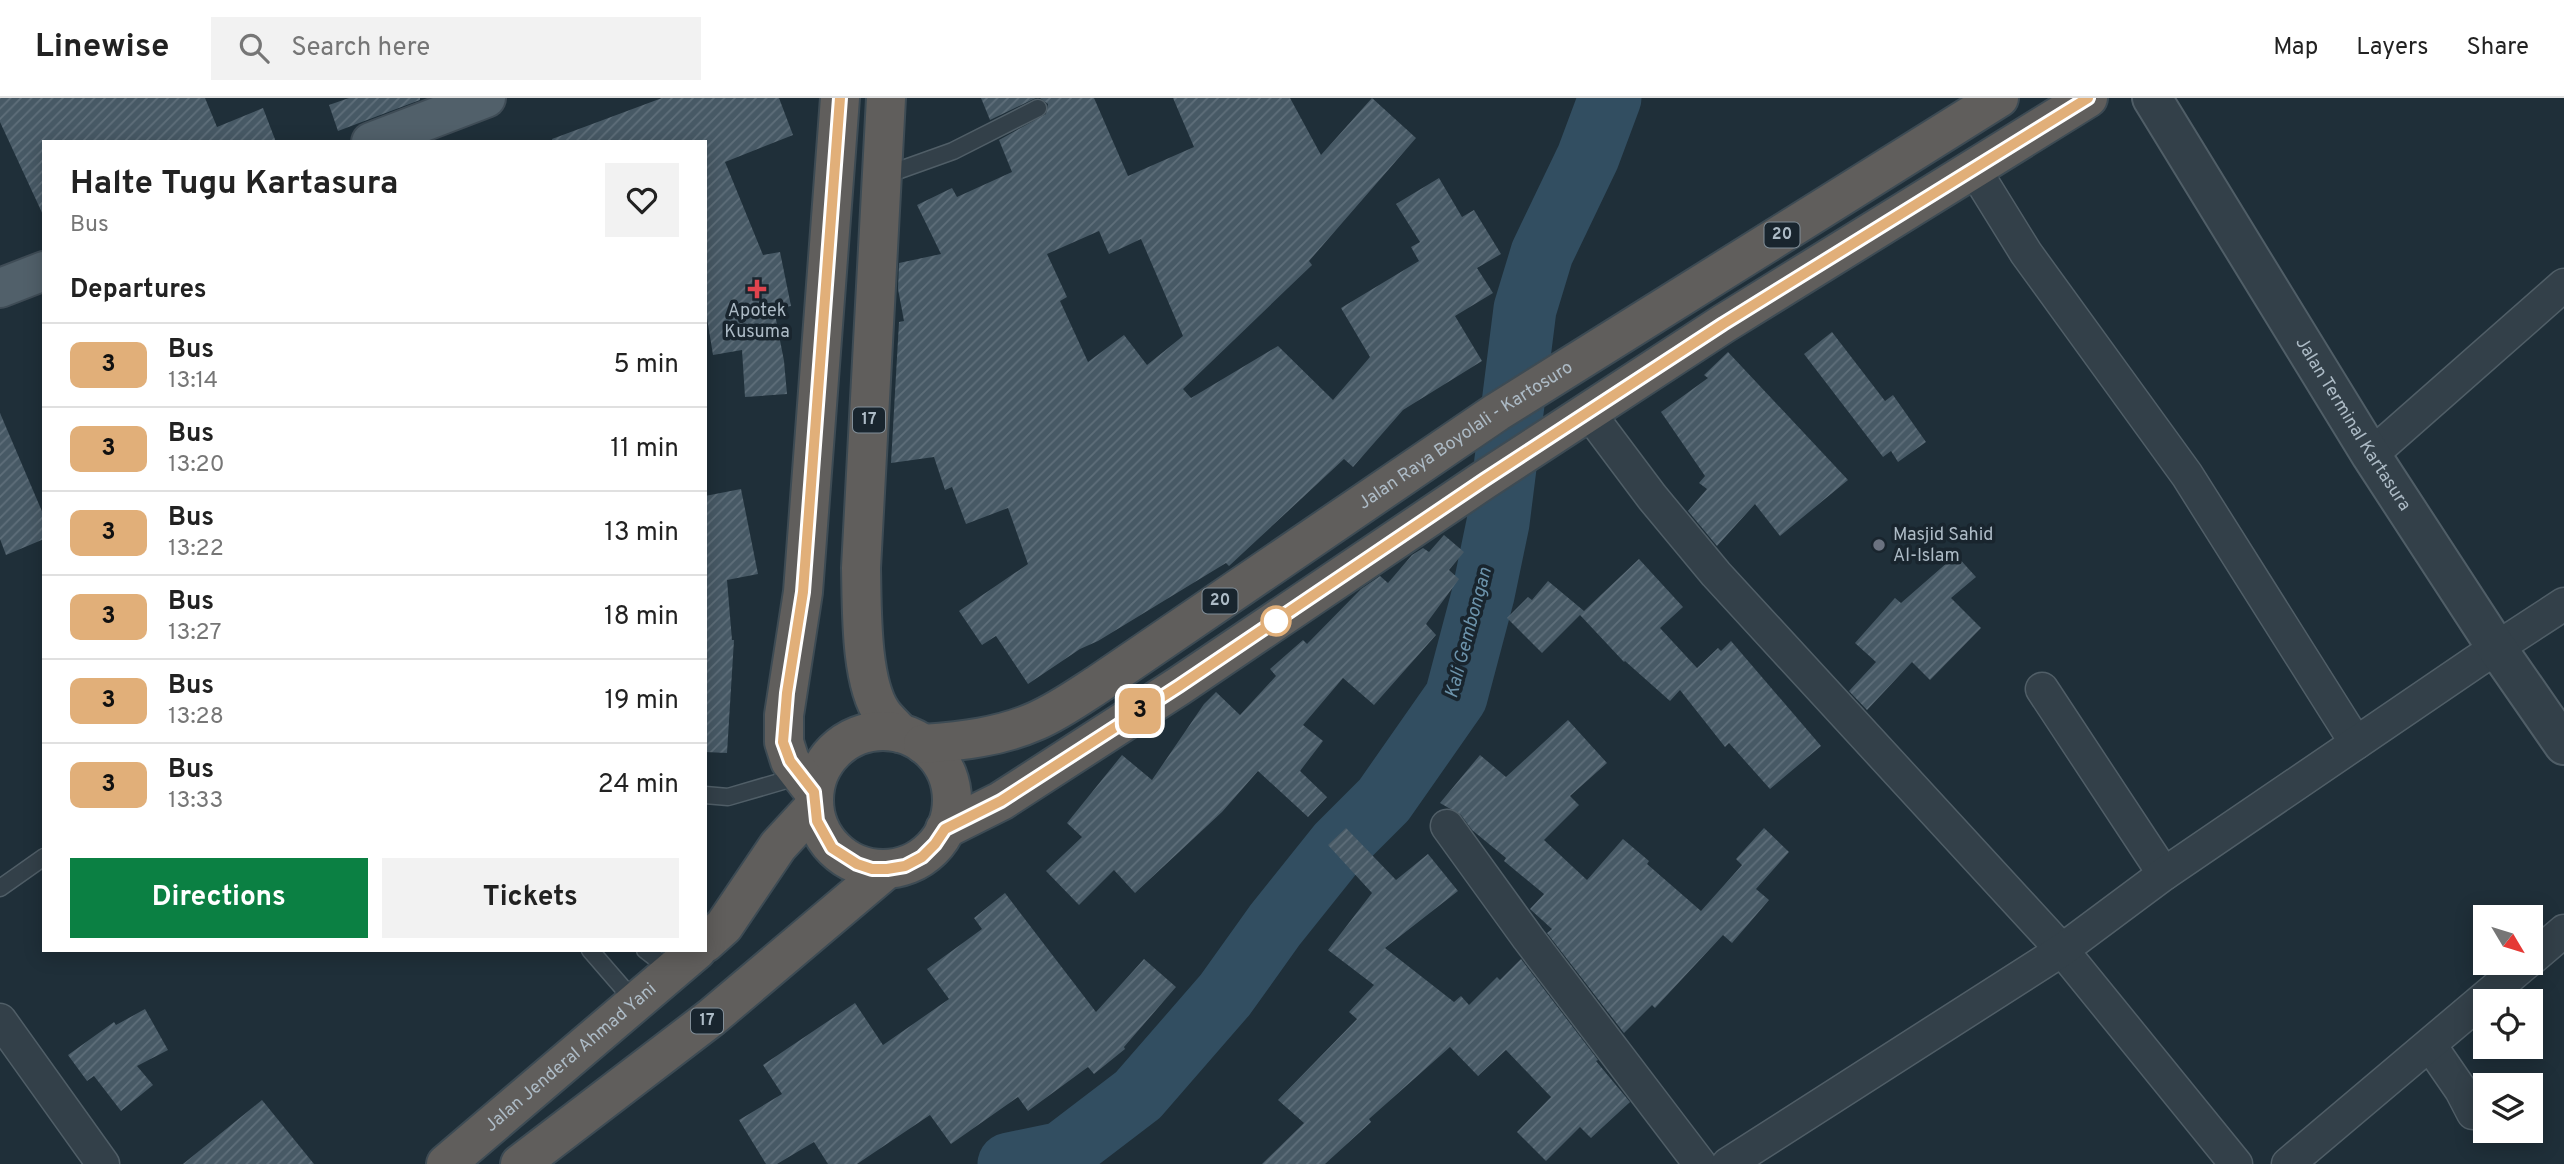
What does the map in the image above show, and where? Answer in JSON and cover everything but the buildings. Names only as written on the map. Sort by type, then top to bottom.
[{"type":"highway","points":[[840,98],[803,592],[784,715],[783,742],[790,761],[809,792],[817,821],[832,848],[857,864],[872,869],[887,869]]},
{"type":"highway","name":"17","points":[[525,1162],[712,1017],[887,869],[905,866],[922,857],[945,829],[952,803],[951,789],[942,764],[881,711],[875,697],[864,644],[861,568],[886,98]]},
{"type":"highway","name":"Jalan Raya Boyolali - Kartosuro","points":[[912,739],[962,741],[1018,729],[1055,711],[1497,412],[1999,98]]},
{"type":"highway","name":"20","points":[[945,829],[1001,801],[1723,324],[2088,98]]},
{"type":"highway","points":[[707,941],[724,926],[778,846],[830,757],[861,734],[880,731],[912,739]]},
{"type":"highway","name":"Jalan Jenderal Ahmad Yani","points":[[446,1164],[635,1002],[671,957]]},
{"type":"main road","points":[[376,140],[439,106],[486,98]]},
{"type":"main road","points":[[0,288],[42,272]]},
{"type":"street","name":"Jalan Terminal Kartasura","points":[[2152,98],[2371,455],[2564,746]]},
{"type":"street","points":[[1974,169],[2026,253],[2187,475],[2356,743]]},
{"type":"street","points":[[2371,455],[2564,285]]},
{"type":"street","points":[[1589,413],[1716,574],[2062,950],[2236,1164]]},
{"type":"street","points":[[1734,1162],[2062,950],[2164,874],[2496,647],[2564,604]]},
{"type":"street","points":[[2042,689],[2164,874]]},
{"type":"street","points":[[1447,826],[1528,938],[1700,1164]]},
{"type":"street","points":[[2543,949],[2564,931]]},
{"type":"street","points":[[2288,1164],[2512,975]]},
{"type":"street","points":[[0,1020],[103,1164]]},
{"type":"street","points":[[2430,1045],[2462,1090],[2473,1113]]},
{"type":"lane","points":[[881,177],[953,151],[1038,108]]},
{"type":"lane","points":[[707,796],[809,792]]},
{"type":"lane","points":[[0,888],[42,858]]},
{"type":"lane","points":[[592,952],[635,1002]]},
{"type":"waterway","name":"Kali Gembongan","points":[[1009,1164],[1062,1153],[1138,1095],[1225,995],[1275,925],[1339,845],[1384,800],[1456,697],[1483,595],[1498,523],[1525,309],[1542,253],[1588,157],[1610,98]]},
{"type":"bus line","name":"3","points":[[840,98],[803,592],[784,715],[783,742],[790,761],[814,792],[817,821],[832,848],[857,864],[872,869],[887,869],[905,866],[922,857],[945,829],[1001,801],[1179,686],[1484,480],[1723,324],[2088,98]]},
{"type":"place","name":"Apotek Kusuma","points":[[757,289]]},
{"type":"place","name":"Masjid Sahid Al-Islam","points":[[1879,545]]}]
